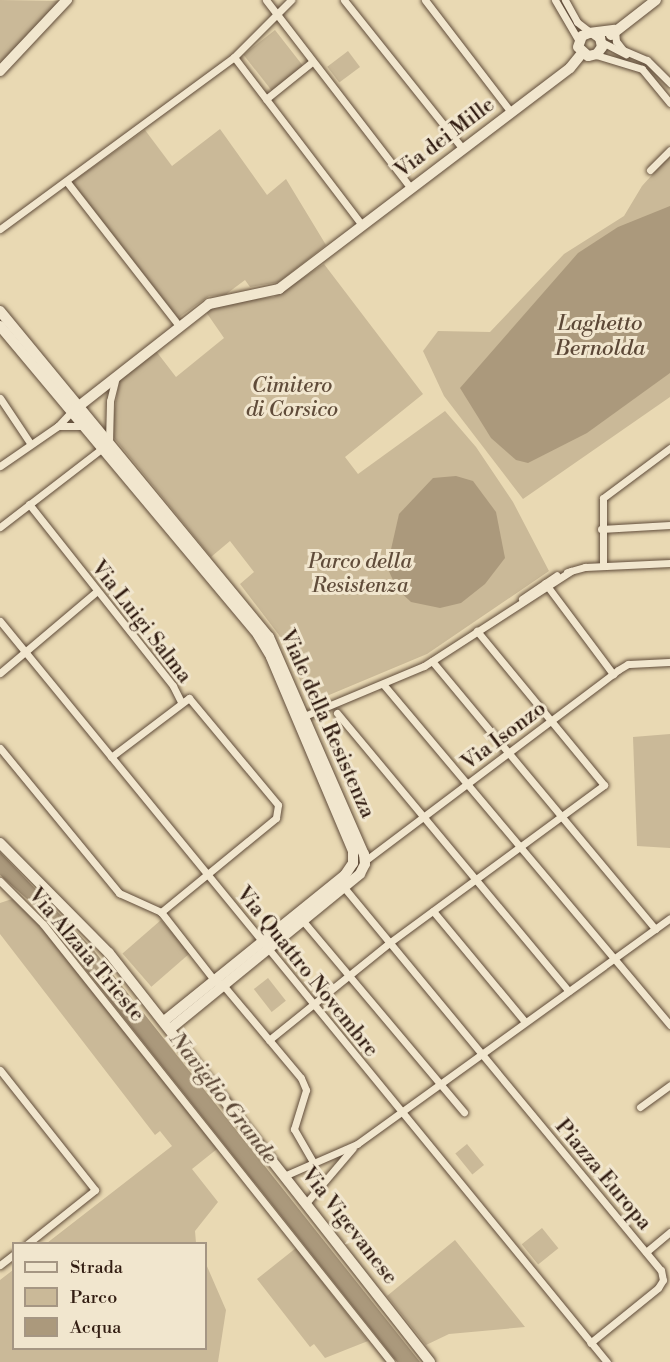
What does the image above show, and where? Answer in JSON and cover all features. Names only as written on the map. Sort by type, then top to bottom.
[{"type":"street","points":[[0,71],[67,0]]},
{"type":"street","points":[[266,0],[411,188]]},
{"type":"street","points":[[0,230],[234,57],[291,0]]},
{"type":"street","points":[[344,0],[463,149]]},
{"type":"street","points":[[425,0],[511,112]]},
{"type":"street","points":[[555,0],[579,41],[582,53],[601,47],[615,30],[656,0]]},
{"type":"street","points":[[565,0],[580,25],[593,33],[601,47],[638,67],[670,103]]},
{"type":"street","points":[[579,41],[584,34],[615,30]]},
{"type":"street","points":[[615,30],[619,45],[650,62],[670,85],[662,92]]},
{"type":"street","points":[[601,47],[635,55]]},
{"type":"street","name":"Via dei Mille","points":[[75,409],[213,302],[279,289],[572,66],[582,53]]},
{"type":"street","points":[[234,57],[362,225]]},
{"type":"street","points":[[266,99],[312,62]]},
{"type":"street","points":[[650,170],[670,150]]},
{"type":"street","points":[[67,182],[180,327]]},
{"type":"street","points":[[0,311],[75,409]]},
{"type":"street","points":[[0,326],[75,409]]},
{"type":"street","points":[[0,527],[106,445],[116,377]]},
{"type":"street","points":[[0,399],[30,443]]},
{"type":"street","points":[[0,466],[30,443],[58,426],[75,409]]},
{"type":"street","name":"Viale della Resistenza","points":[[75,409],[84,426],[106,445]]},
{"type":"street","name":"Viale della Resistenza","points":[[75,409],[211,572],[266,646],[366,860],[362,871],[341,884],[167,1025]]},
{"type":"street","points":[[58,426],[84,426]]},
{"type":"street","points":[[603,565],[601,503],[607,492],[670,448]]},
{"type":"street","name":"Via Luigi Salma","points":[[29,504],[173,686],[181,702],[189,698],[278,805],[276,818],[161,912]]},
{"type":"street","points":[[602,529],[670,525]]},
{"type":"street","points":[[301,717],[432,661],[545,584],[571,571],[603,565],[670,563]]},
{"type":"street","points":[[545,584],[613,674]]},
{"type":"street","points":[[0,673],[97,591]]},
{"type":"street","name":"Via Quattro Novembre","points":[[0,621],[590,1342]]},
{"type":"street","points":[[269,1040],[389,943],[604,785],[477,631]]},
{"type":"street","points":[[432,661],[655,929]]},
{"type":"street","name":"Via Isonzo","points":[[366,860],[628,664],[670,662]]},
{"type":"street","points":[[382,684],[670,1025]]},
{"type":"street","points":[[111,756],[181,702]]},
{"type":"street","points":[[337,713],[569,991]]},
{"type":"street","name":"Viale della Resistenza","points":[[265,946],[303,921],[341,884],[352,867],[354,851],[301,717]]},
{"type":"street","points":[[0,748],[119,893],[161,912],[304,1083],[306,1090],[294,1129],[313,1162]]},
{"type":"street","name":"Via Vigevanese","points":[[0,843],[109,952],[430,1362]]},
{"type":"street","name":"Via Alzaia Trieste","points":[[0,881],[43,924],[391,1362]]},
{"type":"street","name":"Piazza Europa","points":[[341,884],[661,1270],[663,1280],[658,1288],[590,1342]]},
{"type":"street","points":[[433,911],[525,1022]]},
{"type":"street","points":[[284,1176],[357,1144],[670,918]]},
{"type":"street","points":[[303,921],[465,1112]]},
{"type":"street","points":[[149,1002],[165,1011],[183,1012],[182,1038],[191,1056]]},
{"type":"street","points":[[0,1070],[95,1190],[30,1242]]},
{"type":"street","points":[[640,1107],[670,1085]]},
{"type":"street","points":[[306,1203],[357,1144]]},
{"type":"street","points":[[646,1252],[670,1232]]},
{"type":"street","points":[[0,1265],[12,1256]]},
{"type":"street","points":[[590,1342],[607,1362]]},
{"type":"green space","points":[[0,0],[61,1],[0,66]]},
{"type":"green space","points":[[275,30],[303,66],[272,91],[243,55]]},
{"type":"green space","points":[[348,51],[360,67],[339,83],[327,67]]},
{"type":"green space","points":[[220,129],[267,195],[286,179],[326,245],[279,282],[250,287],[245,280],[225,295],[209,296],[178,318],[72,182],[145,130],[172,166]]},
{"type":"green space","name":"Laghetto Bernolda","points":[[670,155],[670,397],[523,499],[444,396],[423,351],[438,331],[490,332],[564,254],[624,216],[642,186]]},
{"type":"green space","name":"Parco della Resistenza","points":[[324,264],[423,394],[345,457],[358,474],[445,411],[476,447],[513,502],[549,571],[427,654],[310,703],[282,639],[240,584],[254,572],[230,541],[211,557],[111,434],[120,376],[156,351],[176,377],[224,338],[206,312],[217,303],[274,297]]},
{"type":"green space","points":[[670,734],[670,848],[637,846],[633,737]]},
{"type":"green space","points":[[12,899],[40,926],[217,1149],[192,1169],[218,1202],[195,1231],[196,1242],[48,1242],[172,1146],[160,1131],[155,1135],[0,934],[0,903]]},
{"type":"green space","points":[[161,920],[190,953],[151,987],[123,953]]},
{"type":"green space","points":[[268,978],[286,1001],[272,1012],[254,989]]},
{"type":"green space","points":[[467,1144],[484,1165],[472,1174],[455,1153]]},
{"type":"green space","points":[[542,1228],[558,1248],[538,1265],[522,1244]]},
{"type":"green space","points":[[455,1240],[525,1327],[449,1334],[426,1345],[387,1296]]},
{"type":"green space","points":[[296,1248],[368,1341],[325,1358],[314,1344],[310,1347],[257,1279]]},
{"type":"green space","points":[[207,1266],[226,1310],[218,1362],[0,1362],[0,1280],[12,1271],[12,1350],[207,1350]]},
{"type":"water","name":"Laghetto Bernolda","points":[[670,206],[670,373],[587,433],[528,463],[516,460],[491,438],[460,388],[578,253],[618,227]]},
{"type":"water","points":[[456,476],[473,481],[496,512],[505,558],[485,584],[461,603],[440,608],[411,602],[397,589],[387,567],[399,514],[433,478]]},
{"type":"water","points":[[0,852],[92,948],[420,1362],[397,1362],[35,906],[0,875]]},
{"type":"park label","name":"Cimitero di Corsico","points":[[292,398]]},
{"type":"water label","name":"Naviglio Grande","points":[[223,1098]]}]
